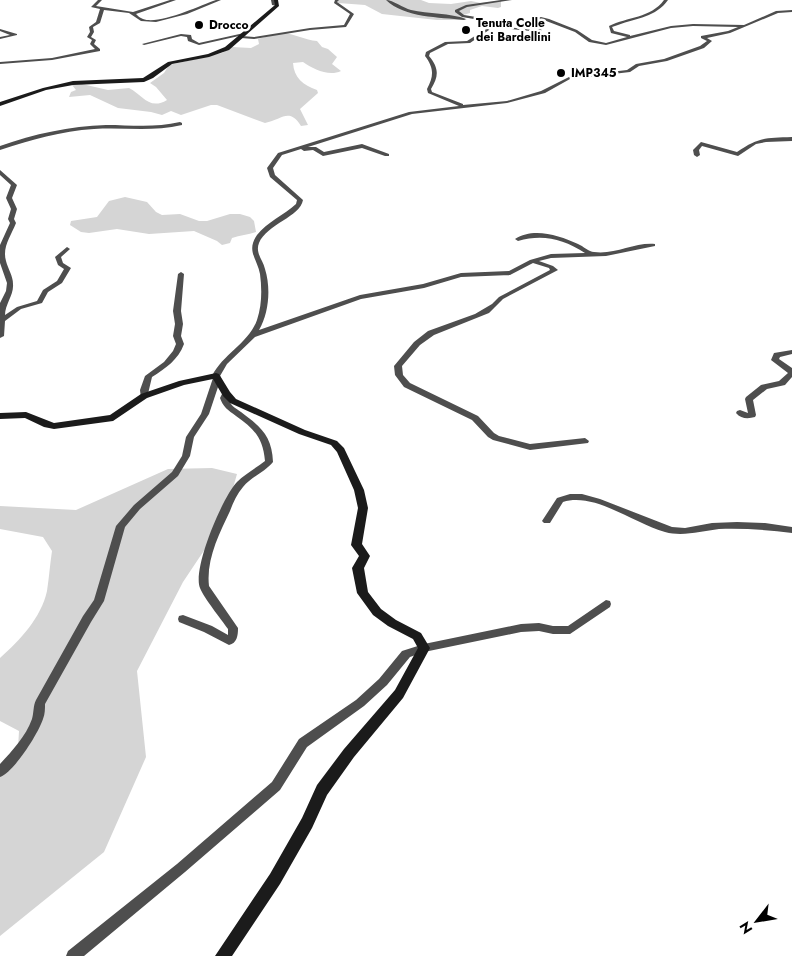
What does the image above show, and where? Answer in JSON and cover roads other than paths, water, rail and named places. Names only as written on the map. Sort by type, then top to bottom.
[{"type":"street","points":[[100,0],[93,7],[132,14],[142,20],[156,21],[186,13],[219,0]]},
{"type":"street","points":[[132,14],[174,0]]},
{"type":"street","points":[[144,44],[181,35],[188,36],[190,40],[199,44],[243,35],[254,40],[310,29],[345,26],[352,14],[335,3],[337,0]]},
{"type":"street","points":[[388,0],[398,7],[411,11],[482,22]]},
{"type":"street","points":[[510,0],[466,6],[456,11],[463,16],[488,26],[504,29],[540,31],[540,25],[535,19],[540,18],[576,30],[591,41],[600,44],[611,43],[653,30],[683,26],[748,25],[777,12],[789,10]]},
{"type":"street","points":[[636,36],[617,34],[610,30],[610,27],[648,14],[661,7],[666,0]]},
{"type":"street","points":[[0,104],[44,89],[73,83],[144,80],[151,78],[168,64],[221,52],[243,35],[275,2]]},
{"type":"street","points":[[789,10],[784,8],[785,6],[792,5]]},
{"type":"street","points":[[0,63],[52,59],[98,50],[92,44],[94,40],[89,37],[92,32],[91,27],[98,23],[102,8]]},
{"type":"street","points":[[461,108],[461,105],[455,101],[430,93],[429,89],[435,75],[434,65],[427,56],[428,52],[447,43],[468,42],[488,28],[488,26]]},
{"type":"street","points":[[0,772],[32,730],[41,710],[40,703],[87,619],[95,610],[121,526],[137,507],[175,474],[186,456],[190,437],[205,414],[216,377],[221,367],[252,335],[258,326],[264,307],[262,268],[255,255],[255,245],[267,229],[299,205],[300,200],[272,176],[270,168],[280,154],[403,115],[507,102],[543,92],[569,78],[628,71],[638,65],[665,60],[702,47],[710,41],[703,37],[737,30],[740,28],[739,26]]},
{"type":"street","points":[[0,30],[15,35],[0,38]]},
{"type":"street","points":[[0,148],[41,136],[73,131],[105,127],[159,129],[180,124]]},
{"type":"street","points":[[697,155],[698,146],[701,144],[738,154],[754,143],[766,140],[792,139]]},
{"type":"street","points":[[297,148],[314,148],[323,154],[362,146],[387,154]]},
{"type":"street","points":[[0,172],[14,185],[8,198],[9,204],[14,209],[11,220],[13,223],[2,247],[2,259],[10,281],[10,292],[1,312],[3,319],[0,336]]},
{"type":"street","points":[[518,239],[532,236],[548,236],[578,246],[591,255]]},
{"type":"street","points":[[252,335],[360,297],[424,286],[461,275],[510,273],[532,261],[551,256],[591,255],[653,246]]},
{"type":"street","points":[[3,319],[19,308],[37,304],[43,298],[45,290],[60,282],[68,268],[60,264],[58,257],[67,249]]},
{"type":"street","points":[[532,261],[555,270],[501,298],[496,305],[472,319],[440,329],[424,338],[398,366],[398,372],[408,385],[443,400],[475,418],[496,438],[530,447],[585,441]]},
{"type":"street","points":[[144,396],[149,376],[166,364],[177,352],[180,344],[177,336],[179,324],[177,311],[180,274]]},
{"type":"street","points":[[740,413],[746,416],[752,415],[749,399],[764,387],[782,383],[792,372],[775,360],[777,355],[792,352]]},
{"type":"street","points":[[0,416],[26,415],[47,425],[54,426],[113,418],[144,396],[182,383],[216,377]]},
{"type":"street","points":[[216,377],[226,394],[233,401],[286,426],[334,443],[341,450],[359,490],[363,508],[356,544],[365,556],[358,568],[363,594],[377,612],[392,623],[417,636],[424,648]]},
{"type":"street","points":[[183,619],[208,629],[228,641],[233,636],[233,628],[204,588],[205,565],[213,537],[232,494],[240,484],[269,462],[263,433],[226,404],[224,398],[226,394]]},
{"type":"street","points":[[547,520],[560,500],[572,496],[598,502],[668,530],[680,531],[719,526],[754,526],[792,530]]},
{"type":"street","points":[[73,956],[276,786],[303,743],[360,703],[383,682],[406,654],[424,648],[521,628],[538,627],[552,630],[570,630],[606,604]]},
{"type":"street","points":[[223,956],[275,879],[307,823],[322,790],[348,753],[399,694],[424,648]]},
{"type":"place","name":"Drocco","points":[[199,25]]},
{"type":"place","name":"Tenuta Colle dei Bardellini","points":[[466,30]]},
{"type":"place","name":"IMP345","points":[[561,73]]}]
